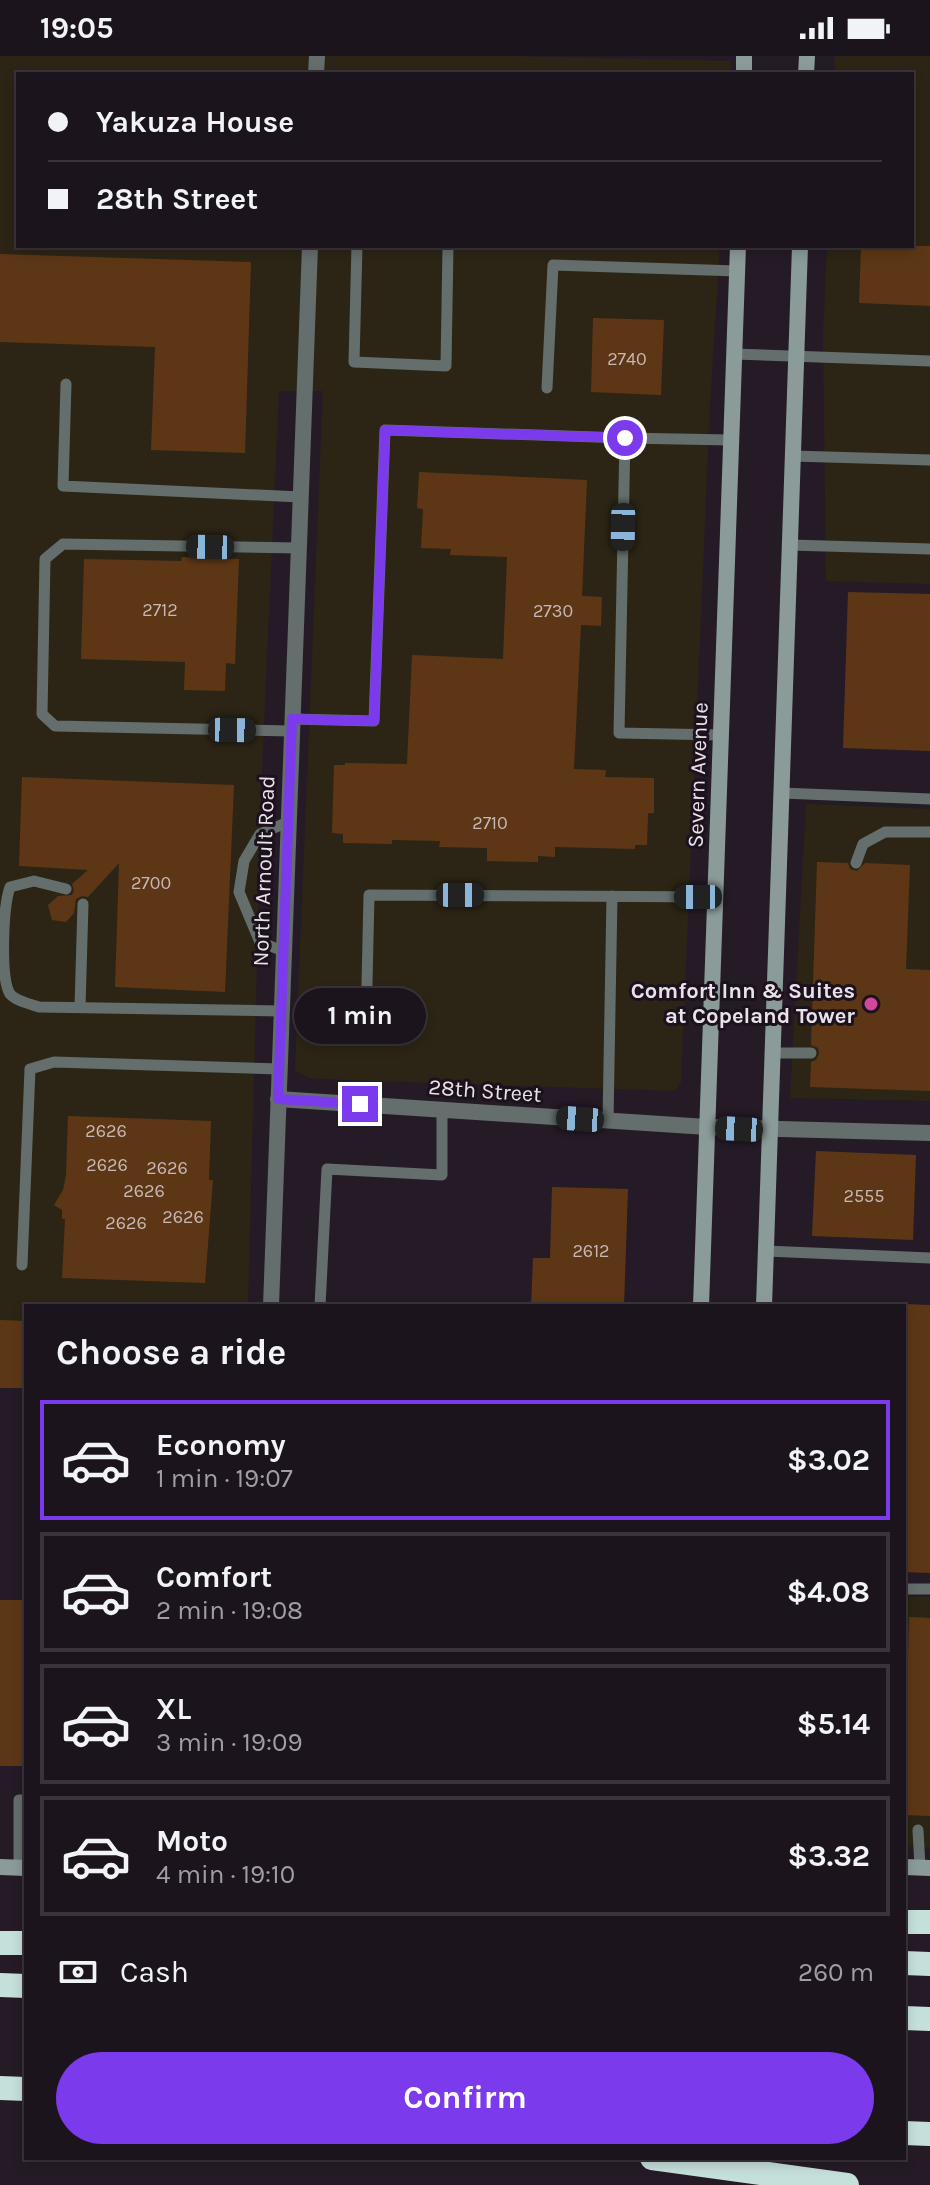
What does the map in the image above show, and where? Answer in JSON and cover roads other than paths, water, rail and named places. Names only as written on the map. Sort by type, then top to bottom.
[{"type":"highway","points":[[906,1922],[930,1922]]},
{"type":"highway","points":[[0,1927],[24,1927]]},
{"type":"highway","points":[[0,1943],[24,1943]]},
{"type":"highway","points":[[906,1963],[930,1964]]},
{"type":"highway","points":[[0,1985],[24,1986]]},
{"type":"highway","points":[[906,2018],[930,2019]]},
{"type":"highway","points":[[0,2088],[24,2089]]},
{"type":"highway","points":[[906,2133],[930,2134]]},
{"type":"highway","points":[[666,2160],[847,2185]]},
{"type":"street","name":"North Arnoult Road","points":[[271,1304],[310,248]]},
{"type":"street","name":"Severn Avenue","points":[[701,1304],[738,248]]},
{"type":"street","points":[[764,1304],[800,248]]},
{"type":"street","name":"28th Street","points":[[278,1099],[707,1127],[930,1133]]},
{"type":"street","points":[[0,1867],[22,1868]]},
{"type":"lane","points":[[357,248],[354,362],[446,366],[448,248]]},
{"type":"lane","points":[[547,388],[553,265],[737,271]]},
{"type":"lane","points":[[734,354],[930,361]]},
{"type":"lane","points":[[66,384],[63,486],[300,497]]},
{"type":"lane","points":[[298,548],[63,544],[45,559],[42,714],[55,726],[292,725],[374,721],[385,430],[731,440]]},
{"type":"lane","points":[[625,438],[619,733],[721,735]]},
{"type":"lane","points":[[793,456],[930,460]]},
{"type":"lane","points":[[790,545],[930,549]]},
{"type":"lane","points":[[782,793],[930,799]]},
{"type":"lane","points":[[283,951],[260,942],[239,892],[244,861],[260,834],[288,822]]},
{"type":"lane","points":[[856,863],[863,844],[885,832],[930,832]]},
{"type":"lane","points":[[66,889],[34,881],[10,887],[2,930],[1,981],[11,996],[39,1007],[281,1011]]},
{"type":"lane","points":[[366,1028],[369,895],[716,897]]},
{"type":"lane","points":[[608,1121],[612,896]]},
{"type":"lane","points":[[80,1007],[83,904]]},
{"type":"lane","points":[[773,1053],[811,1053]]},
{"type":"lane","points":[[22,1265],[30,1069],[54,1062],[279,1069]]},
{"type":"lane","points":[[320,1304],[327,1169],[442,1175],[442,1110]]},
{"type":"lane","points":[[766,1251],[930,1258]]},
{"type":"lane","points":[[906,1589],[930,1589]]},
{"type":"lane","points":[[22,1868],[19,1800],[24,1800]]},
{"type":"lane","points":[[918,1830],[918,1867]]},
{"type":"place","name":"Comfort Inn & Suites at Copeland Tower","points":[[871,1004]]}]
